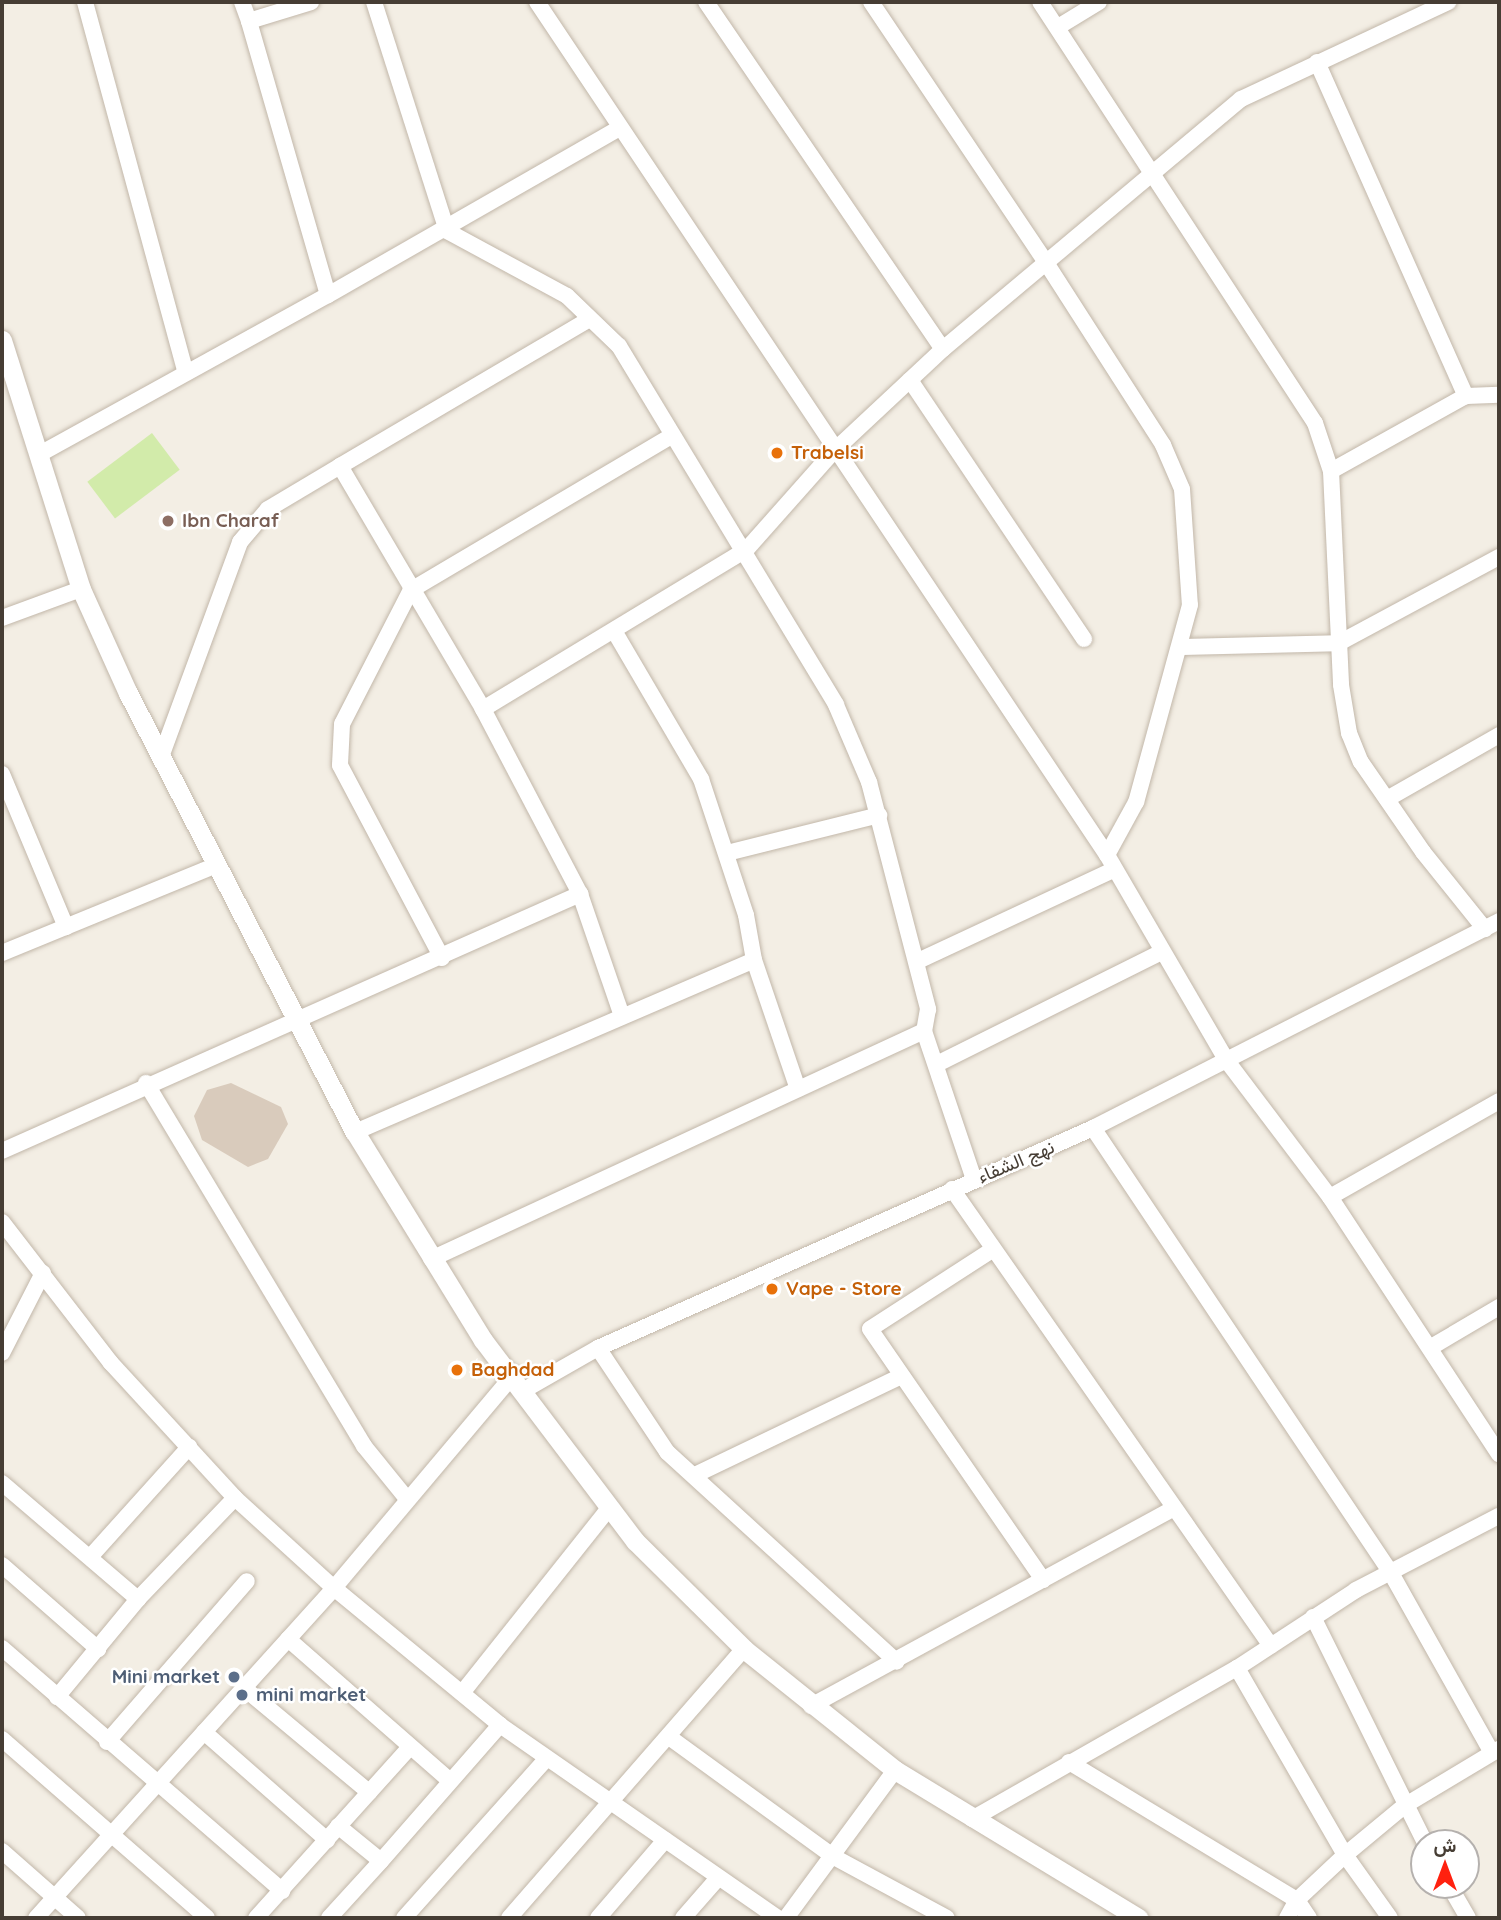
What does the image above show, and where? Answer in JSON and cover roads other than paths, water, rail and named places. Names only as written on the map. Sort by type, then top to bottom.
[{"type":"street","points":[[85,2],[185,370]]},
{"type":"street","points":[[242,2],[328,295]]},
{"type":"street","points":[[249,22],[311,2]]},
{"type":"street","points":[[374,2],[447,232],[529,272],[590,319],[652,392],[671,436],[746,550],[836,705],[878,815],[918,961],[928,1009],[924,1031],[974,1180]]},
{"type":"street","points":[[537,2],[834,451],[1111,862],[1160,953],[1227,1061],[1330,1197],[1433,1346],[1499,1454]]},
{"type":"street","points":[[706,2],[943,349]]},
{"type":"street","points":[[871,2],[1045,261],[1163,445],[1182,489],[1190,605],[1136,802],[1111,862],[918,961]]},
{"type":"street","points":[[1040,2],[1298,391],[1331,471],[1339,643],[1349,733],[1387,799],[1492,925]]},
{"type":"street","points":[[1058,27],[1099,2]]},
{"type":"street","points":[[483,709],[746,550],[834,451],[943,349],[1153,170],[1241,99],[1448,2]]},
{"type":"street","points":[[1317,62],[1466,396]]},
{"type":"street","points":[[38,455],[185,370],[447,232],[620,128]]},
{"type":"street","points":[[161,757],[240,542],[268,509],[590,319]]},
{"type":"street","points":[[2,340],[81,589],[212,867],[299,1020],[355,1132],[431,1259],[610,1507],[744,1649],[811,1706],[895,1770],[1138,1918]]},
{"type":"street","points":[[910,380],[1084,639]]},
{"type":"street","points":[[1331,471],[1466,396],[1499,395]]},
{"type":"street","points":[[442,958],[340,765],[337,744],[411,590],[671,436]]},
{"type":"street","points":[[340,466],[483,709],[580,894],[622,1016]]},
{"type":"street","points":[[1180,647],[1339,643],[1499,557]]},
{"type":"street","points":[[2,618],[81,589]]},
{"type":"street","points":[[614,631],[701,779],[727,853],[754,960],[798,1089]]},
{"type":"street","points":[[1387,799],[1499,735]]},
{"type":"street","points":[[2,774],[66,927]]},
{"type":"street","points":[[727,853],[878,815]]},
{"type":"street","points":[[2,953],[212,867]]},
{"type":"street","points":[[2,1151],[146,1083],[442,958],[580,894]]},
{"type":"street","name":"نهج الشفاء","points":[[36,1918],[334,1588],[407,1499],[520,1382],[1093,1128],[1492,925]]},
{"type":"street","points":[[937,1064],[1160,953]]},
{"type":"street","points":[[355,1132],[754,960]]},
{"type":"street","points":[[431,1259],[924,1031]]},
{"type":"street","points":[[146,1083],[364,1446],[407,1499]]},
{"type":"street","points":[[1330,1197],[1499,1101]]},
{"type":"street","points":[[1093,1128],[1391,1573],[1495,1751],[1405,1806],[1345,1855],[1297,1900],[1287,1918]]},
{"type":"street","points":[[952,1189],[1171,1510],[1271,1646]]},
{"type":"street","points":[[2,1222],[111,1363],[235,1498],[334,1588],[500,1725],[609,1805],[778,1918]]},
{"type":"street","points":[[992,1250],[876,1320],[872,1341],[1043,1580]]},
{"type":"street","points":[[2,1353],[43,1273]]},
{"type":"street","points":[[1433,1346],[1499,1307]]},
{"type":"street","points":[[598,1348],[667,1452],[697,1474],[897,1662]]},
{"type":"street","points":[[697,1474],[897,1378]]},
{"type":"street","points":[[91,1556],[189,1447]]},
{"type":"street","points":[[2,1483],[91,1556],[138,1599]]},
{"type":"street","points":[[57,1697],[138,1599],[235,1498]]},
{"type":"street","points":[[462,1693],[610,1507]]},
{"type":"street","points":[[811,1706],[897,1662],[1171,1510]]},
{"type":"street","points":[[972,1819],[1237,1668],[1313,1617],[1499,1516]]},
{"type":"street","points":[[2,1565],[98,1648]]},
{"type":"street","points":[[107,1742],[247,1580]]},
{"type":"street","points":[[1313,1617],[1417,1829]]},
{"type":"street","points":[[288,1639],[450,1782]]},
{"type":"street","points":[[2,1648],[107,1742],[160,1783],[283,1891]]},
{"type":"street","points":[[509,1918],[744,1649]]},
{"type":"street","points":[[1237,1668],[1345,1855],[1390,1918]]},
{"type":"street","points":[[244,1688],[369,1792]]},
{"type":"street","points":[[329,1918],[500,1725]]},
{"type":"street","points":[[204,1732],[327,1840]]},
{"type":"street","points":[[669,1737],[834,1857],[947,1918]]},
{"type":"street","points":[[2,1739],[206,1918]]},
{"type":"street","points":[[256,1918],[283,1891],[410,1746]]},
{"type":"street","points":[[404,1918],[546,1759]]},
{"type":"street","points":[[1069,1762],[1297,1900],[1309,1918]]},
{"type":"street","points":[[786,1918],[834,1857],[895,1770]]},
{"type":"street","points":[[338,1826],[381,1861]]},
{"type":"street","points":[[598,1918],[665,1840]]},
{"type":"street","points":[[2,1851],[78,1918]]},
{"type":"street","points":[[683,1918],[718,1878]]},
{"type":"street","points":[[1457,1899],[1468,1918]]},
{"type":"place","name":"Trabelsi","points":[[777,453]]},
{"type":"place","name":"Ibn Charaf","points":[[168,521]]},
{"type":"place","name":"Vape - Store","points":[[772,1289]]},
{"type":"place","name":"Baghdad","points":[[457,1370]]},
{"type":"place","name":"Mini market","points":[[234,1677]]},
{"type":"place","name":"mini market","points":[[242,1695]]}]
